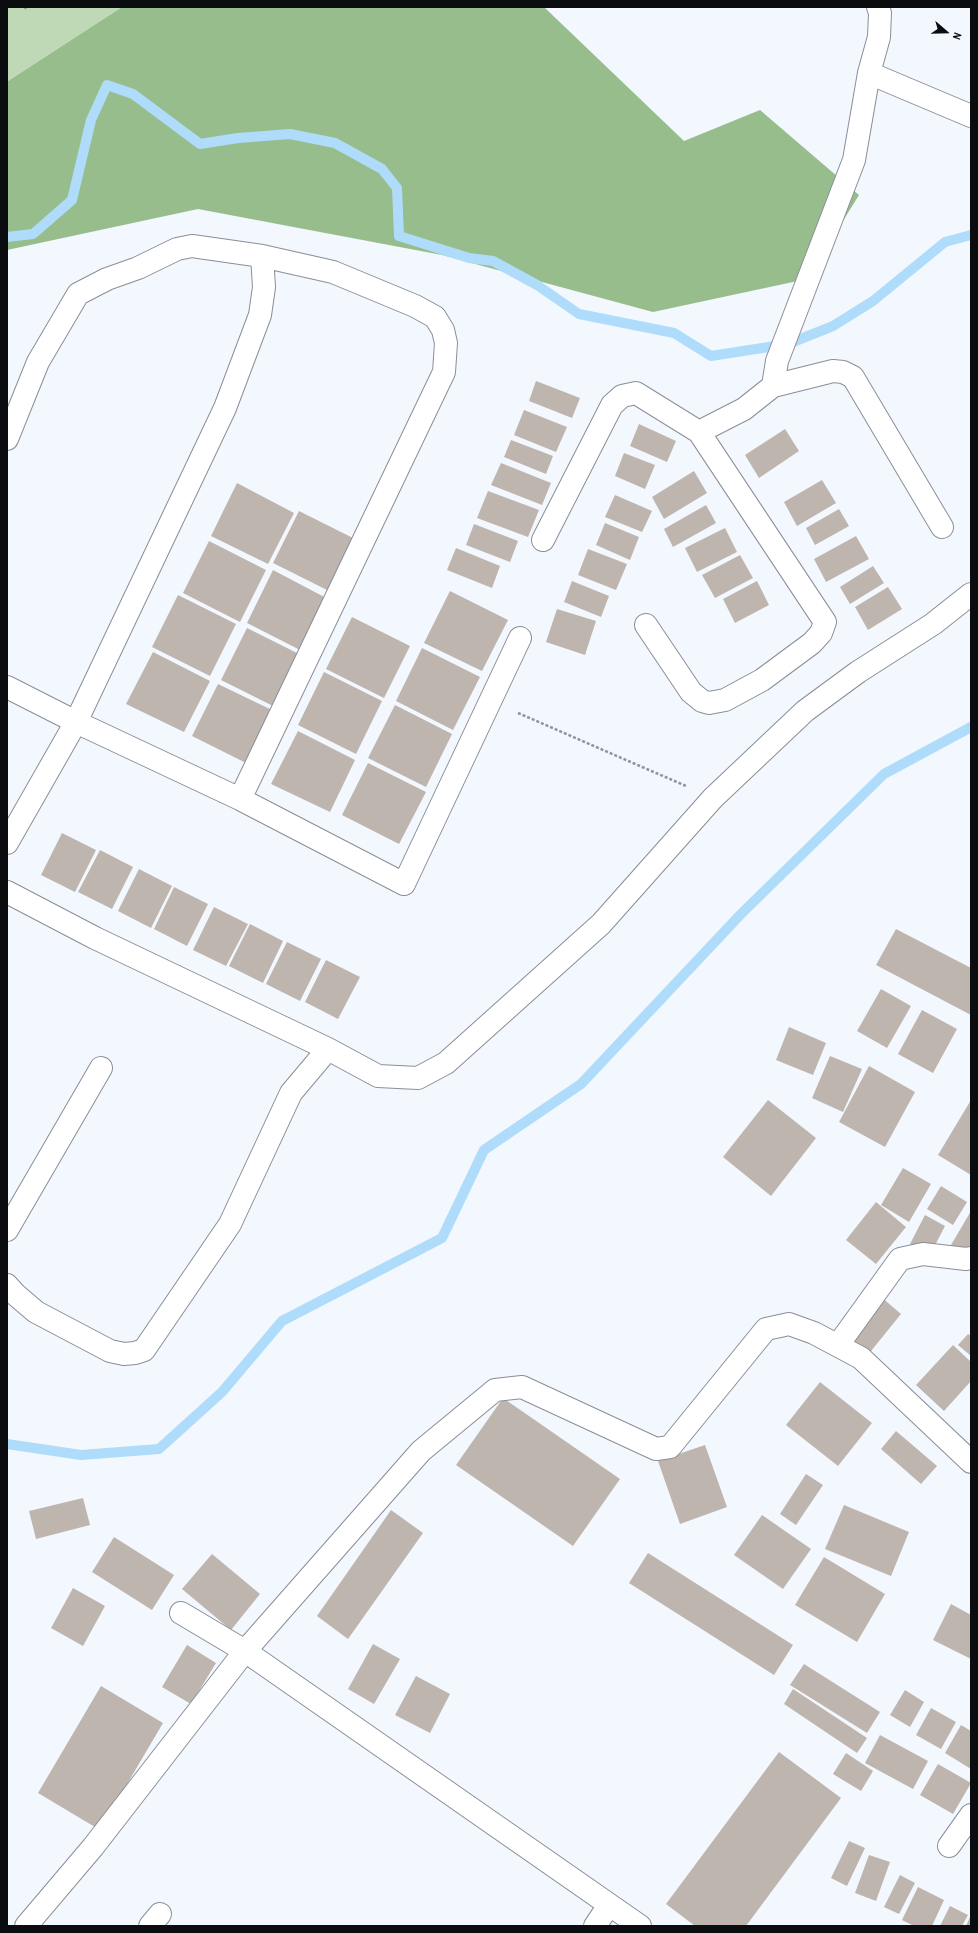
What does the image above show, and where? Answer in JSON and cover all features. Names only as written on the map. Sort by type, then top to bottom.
[{"type":"street","points":[[773,386],[777,362],[802,300],[854,160],[869,73],[879,37],[880,14],[878,7]]},
{"type":"street","points":[[869,73],[971,116]]},
{"type":"street","points":[[7,439],[38,362],[78,294],[107,279],[138,268],[177,250],[192,246],[262,256],[333,272],[415,306],[435,317],[443,330],[446,343],[444,372],[240,799]]},
{"type":"street","points":[[7,844],[76,722],[225,408],[260,316],[264,287],[262,256]]},
{"type":"street","points":[[699,432],[744,409],[773,386],[833,371],[843,372],[853,377],[942,527]]},
{"type":"street","points":[[544,540],[612,405],[622,396],[636,393],[699,432],[825,622],[821,633],[812,643],[762,680],[725,700],[709,703],[702,701],[691,692],[646,626]]},
{"type":"street","points":[[7,892],[95,938],[328,1048],[378,1076],[418,1078],[446,1064],[601,924],[713,798],[805,711],[858,672],[933,624],[971,594]]},
{"type":"street","points":[[7,687],[76,722],[240,799],[404,884],[520,638]]},
{"type":"street","points":[[7,1284],[16,1295],[36,1312],[110,1351],[124,1354],[144,1350],[230,1224],[291,1093],[328,1048]]},
{"type":"street","points":[[7,1230],[101,1068]]},
{"type":"street","points":[[838,1345],[900,1259],[923,1254],[966,1259],[971,1258]]},
{"type":"street","points":[[26,1926],[93,1847],[245,1651],[421,1451],[495,1390],[522,1387],[656,1448],[670,1447],[766,1329],[789,1324],[838,1345],[861,1358],[876,1370],[971,1462]]},
{"type":"street","points":[[181,1613],[245,1651],[640,1926]]},
{"type":"street","points":[[949,1846],[971,1815]]},
{"type":"street","points":[[595,1926],[609,1904]]},
{"type":"path","points":[[490,700],[713,798]]},
{"type":"green space","points":[[7,7],[122,7],[8,81]]},
{"type":"green space","points":[[122,7],[544,7],[684,141],[760,110],[859,195],[807,279],[653,312],[442,255],[198,209],[7,250],[8,81]]},
{"type":"building","points":[[536,381],[580,398],[572,418],[529,401]]},
{"type":"building","points":[[524,410],[567,427],[556,452],[514,435]]},
{"type":"building","points":[[639,424],[676,441],[667,462],[630,446]]},
{"type":"building","points":[[785,429],[799,451],[759,478],[745,455]]},
{"type":"building","points":[[511,440],[553,456],[546,474],[504,457]]},
{"type":"building","points":[[624,453],[655,465],[645,489],[615,476]]},
{"type":"building","points":[[501,463],[551,483],[542,505],[491,485]]},
{"type":"building","points":[[694,471],[707,493],[664,519],[652,497]]},
{"type":"building","points":[[822,480],[836,503],[797,526],[784,502]]},
{"type":"building","points":[[237,483],[294,513],[268,564],[211,536]]},
{"type":"building","points":[[488,491],[539,510],[528,537],[477,518]]},
{"type":"building","points":[[615,495],[652,511],[642,532],[605,517]]},
{"type":"building","points":[[706,505],[716,523],[673,547],[664,529]]},
{"type":"building","points":[[839,509],[849,526],[815,545],[806,528]]},
{"type":"building","points":[[299,511],[357,540],[331,592],[273,563]]},
{"type":"building","points":[[605,523],[639,537],[630,560],[596,545]]},
{"type":"building","points":[[474,524],[518,541],[510,562],[466,545]]},
{"type":"building","points":[[725,528],[737,552],[697,572],[685,548]]},
{"type":"building","points":[[856,536],[869,559],[826,582],[814,559]]},
{"type":"building","points":[[209,541],[266,570],[240,622],[183,593]]},
{"type":"building","points":[[456,548],[500,566],[492,588],[447,570]]},
{"type":"building","points":[[588,549],[627,564],[616,590],[578,575]]},
{"type":"building","points":[[740,555],[753,578],[715,598],[702,575]]},
{"type":"building","points":[[873,566],[884,583],[850,604],[840,587]]},
{"type":"building","points":[[273,570],[330,600],[304,652],[247,623]]},
{"type":"building","points":[[572,581],[609,596],[601,617],[564,602]]},
{"type":"building","points":[[757,581],[769,605],[735,623],[723,599]]},
{"type":"building","points":[[888,587],[902,609],[868,630],[855,607]]},
{"type":"building","points":[[450,591],[508,620],[482,671],[424,643]]},
{"type":"building","points":[[178,595],[236,624],[210,676],[152,647]]},
{"type":"building","points":[[557,609],[596,621],[585,655],[546,642]]},
{"type":"building","points":[[352,617],[410,646],[384,698],[326,669]]},
{"type":"building","points":[[247,628],[305,657],[279,709],[221,680]]},
{"type":"building","points":[[422,648],[480,677],[453,730],[396,701]]},
{"type":"building","points":[[153,652],[210,681],[184,732],[126,704]]},
{"type":"building","points":[[324,672],[382,701],[356,754],[298,725]]},
{"type":"building","points":[[218,684],[276,712],[250,765],[192,736]]},
{"type":"building","points":[[395,705],[452,734],[426,787],[368,758]]},
{"type":"building","points":[[298,731],[355,760],[330,812],[271,784]]},
{"type":"building","points":[[368,763],[426,792],[399,844],[342,815]]},
{"type":"building","points":[[62,833],[96,850],[75,892],[41,875]]},
{"type":"building","points":[[100,850],[133,867],[112,909],[78,892]]},
{"type":"building","points":[[139,869],[172,886],[151,928],[118,911]]},
{"type":"building","points":[[174,887],[208,904],[187,946],[154,929]]},
{"type":"building","points":[[214,907],[248,924],[226,966],[193,950]]},
{"type":"building","points":[[250,924],[283,941],[263,983],[229,966]]},
{"type":"building","points":[[896,929],[971,968],[971,1015],[876,965]]},
{"type":"building","points":[[287,942],[321,959],[300,1001],[266,984]]},
{"type":"building","points":[[326,960],[360,977],[338,1019],[305,1002]]},
{"type":"building","points":[[881,989],[911,1006],[887,1048],[857,1031]]},
{"type":"building","points":[[922,1010],[957,1029],[933,1073],[898,1054]]},
{"type":"building","points":[[789,1027],[826,1043],[813,1075],[776,1060]]},
{"type":"building","points":[[830,1056],[862,1069],[843,1112],[812,1098]]},
{"type":"building","points":[[869,1066],[915,1092],[885,1147],[839,1122]]},
{"type":"building","points":[[768,1100],[816,1138],[771,1196],[723,1157]]},
{"type":"building","points":[[971,1100],[971,1175],[938,1155]]},
{"type":"building","points":[[903,1168],[931,1184],[909,1222],[881,1205]]},
{"type":"building","points":[[941,1186],[967,1202],[953,1225],[927,1209]]},
{"type":"building","points":[[876,1202],[906,1227],[876,1264],[846,1240]]},
{"type":"building","points":[[971,1211],[971,1257],[951,1245]]},
{"type":"building","points":[[925,1215],[945,1226],[930,1255],[910,1244]]},
{"type":"building","points":[[880,1296],[901,1314],[867,1356],[846,1338]]},
{"type":"building","points":[[968,1334],[971,1336],[971,1356],[958,1345]]},
{"type":"building","points":[[953,1345],[971,1362],[971,1381],[944,1411],[916,1385]]},
{"type":"building","points":[[820,1382],[872,1423],[838,1466],[786,1425]]},
{"type":"building","points":[[503,1398],[620,1479],[573,1546],[456,1465]]},
{"type":"building","points":[[896,1431],[937,1466],[921,1484],[881,1449]]},
{"type":"building","points":[[705,1445],[727,1507],[680,1524],[658,1461]]},
{"type":"building","points":[[806,1474],[823,1485],[796,1525],[780,1514]]},
{"type":"building","points":[[83,1498],[90,1525],[36,1539],[29,1511]]},
{"type":"building","points":[[844,1505],[909,1532],[891,1576],[825,1549]]},
{"type":"building","points":[[391,1510],[423,1533],[348,1639],[317,1616]]},
{"type":"building","points":[[762,1515],[811,1549],[783,1589],[734,1555]]},
{"type":"building","points":[[114,1537],[174,1575],[152,1610],[92,1572]]},
{"type":"building","points":[[648,1553],[793,1645],[774,1675],[629,1583]]},
{"type":"building","points":[[212,1554],[260,1594],[231,1630],[182,1589]]},
{"type":"building","points":[[824,1557],[885,1594],[857,1642],[795,1605]]},
{"type":"building","points":[[73,1588],[105,1606],[83,1646],[51,1628]]},
{"type":"building","points":[[951,1604],[971,1615],[971,1659],[933,1640]]},
{"type":"building","points":[[373,1644],[400,1659],[374,1704],[348,1689]]},
{"type":"building","points":[[187,1645],[216,1663],[191,1704],[162,1687]]},
{"type":"building","points":[[804,1664],[880,1712],[867,1733],[790,1685]]},
{"type":"building","points":[[416,1676],[450,1694],[430,1733],[395,1715]]},
{"type":"building","points":[[101,1686],[163,1723],[100,1830],[38,1793]]},
{"type":"building","points":[[793,1689],[867,1738],[857,1753],[784,1704]]},
{"type":"building","points":[[905,1690],[924,1702],[910,1727],[890,1715]]},
{"type":"building","points":[[931,1708],[956,1722],[941,1749],[916,1735]]},
{"type":"building","points":[[961,1725],[971,1731],[971,1769],[945,1753]]},
{"type":"building","points":[[880,1735],[928,1761],[913,1789],[865,1763]]},
{"type":"building","points":[[779,1752],[841,1798],[746,1926],[695,1926],[666,1904]]},
{"type":"building","points":[[846,1753],[873,1771],[861,1791],[833,1774]]},
{"type":"building","points":[[938,1764],[971,1783],[953,1814],[920,1795]]},
{"type":"building","points":[[849,1841],[865,1848],[847,1886],[831,1878]]},
{"type":"building","points":[[869,1855],[890,1862],[876,1901],[855,1893]]},
{"type":"building","points":[[900,1875],[915,1883],[899,1914],[884,1907]]},
{"type":"building","points":[[918,1887],[944,1900],[932,1926],[914,1926],[902,1920]]},
{"type":"building","points":[[950,1906],[968,1915],[962,1926],[940,1926]]},
{"type":"building","points":[[970,1917],[971,1926],[966,1926]]},
{"type":"waterway","points":[[7,237],[33,234],[72,200],[91,120],[107,85],[133,94],[200,144],[238,138],[290,134],[335,143],[382,169],[397,188],[399,236],[469,258],[493,261],[537,285],[579,314],[674,333],[711,356],[788,344],[833,326],[873,301],[945,242],[971,235]]},
{"type":"waterway","points":[[7,1444],[81,1455],[159,1449],[222,1392],[282,1321],[442,1238],[484,1150],[581,1084],[741,914],[884,774],[971,727]]}]
